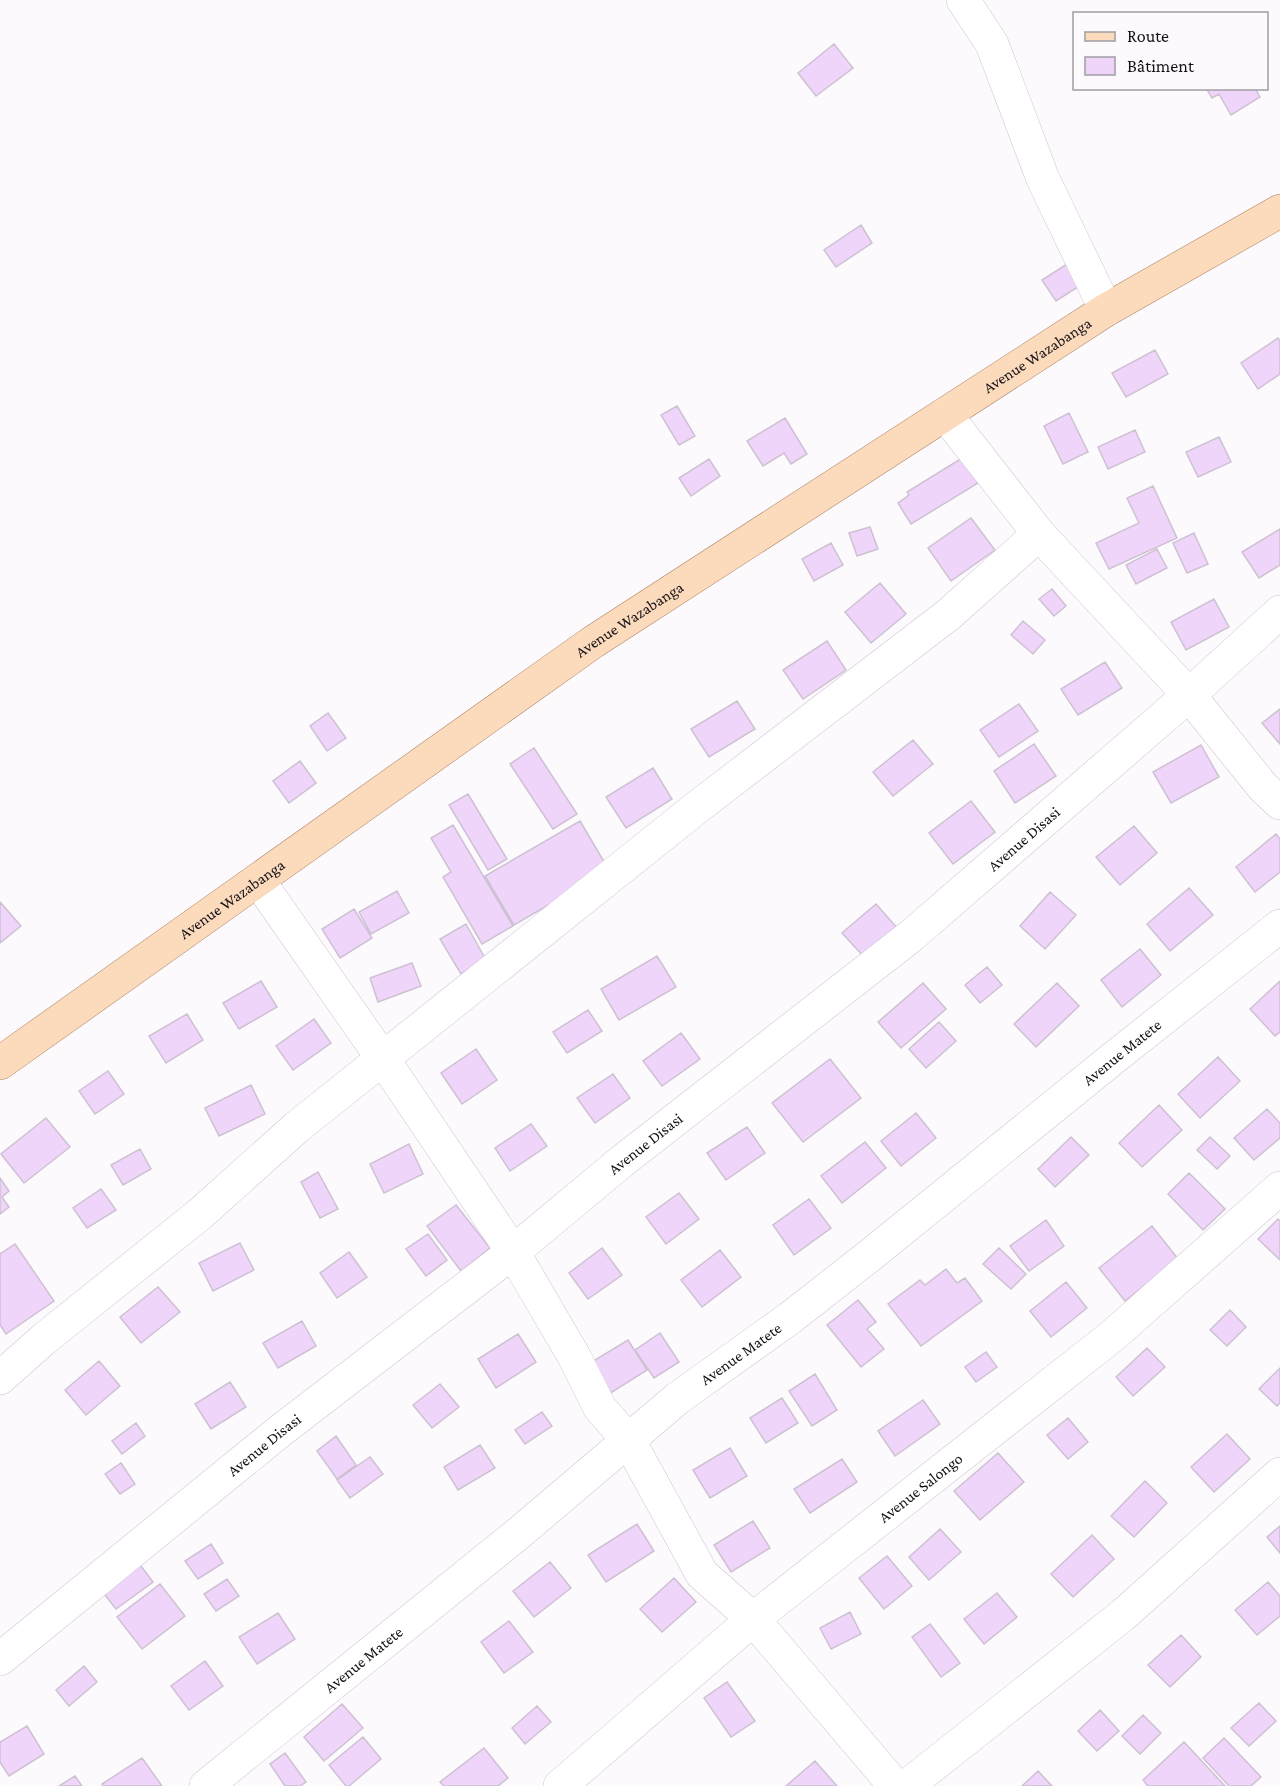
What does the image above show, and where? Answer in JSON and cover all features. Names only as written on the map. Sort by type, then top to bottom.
[{"type":"main road","name":"Avenue Wazabanga","points":[[0,1063],[594,642],[1106,310],[1280,211]]},
{"type":"street","points":[[963,0],[992,44],[1043,179],[1106,310]]},
{"type":"street","points":[[987,0],[992,44]]},
{"type":"street","points":[[945,414],[1039,534],[1190,695],[1263,787],[1280,804]]},
{"type":"street","points":[[0,1378],[44,1338],[200,1214],[297,1127],[700,805],[948,615],[1039,534]]},
{"type":"street","name":"Avenue Disasi","points":[[0,1659],[271,1438],[513,1252],[621,1162],[911,936],[1190,695],[1280,612]]},
{"type":"street","points":[[258,880],[383,1059],[513,1252],[600,1408],[629,1441],[702,1574],[753,1619],[895,1786]]},
{"type":"street","name":"Avenue Matete","points":[[206,1786],[510,1540],[678,1398],[790,1318],[873,1253],[1280,926]]},
{"type":"street","name":"Avenue Salongo","points":[[560,1786],[753,1619],[1111,1336],[1280,1188]]},
{"type":"street","points":[[907,1786],[1123,1615],[1280,1474]]},
{"type":"building","points":[[834,44],[853,68],[816,96],[798,73]]},
{"type":"building","points":[[1207,90],[1256,90],[1260,97],[1231,115],[1219,94],[1212,98]]},
{"type":"building","points":[[861,225],[872,243],[836,267],[824,250]]},
{"type":"building","points":[[1067,264],[1081,285],[1056,301],[1042,280]]},
{"type":"building","points":[[1278,338],[1280,341],[1280,374],[1258,389],[1241,363]]},
{"type":"building","points":[[1155,350],[1168,374],[1126,397],[1112,373]]},
{"type":"building","points":[[677,406],[695,436],[679,445],[661,415]]},
{"type":"building","points":[[1069,413],[1088,452],[1063,464],[1044,426]]},
{"type":"building","points":[[785,418],[807,454],[791,464],[784,453],[763,466],[747,441]]},
{"type":"building","points":[[1135,430],[1145,452],[1108,469],[1098,447]]},
{"type":"building","points":[[1219,437],[1231,462],[1198,477],[1186,452]]},
{"type":"building","points":[[962,458],[978,483],[911,524],[898,503],[909,495],[907,492]]},
{"type":"building","points":[[709,459],[720,476],[691,496],[679,478]]},
{"type":"building","points":[[1153,486],[1177,538],[1109,569],[1096,543],[1139,523],[1127,498]]},
{"type":"building","points":[[971,518],[995,550],[951,581],[928,548]]},
{"type":"building","points":[[870,527],[878,549],[857,556],[849,533]]},
{"type":"building","points":[[1280,529],[1280,565],[1259,578],[1242,552]]},
{"type":"building","points":[[1194,533],[1208,564],[1187,573],[1173,543]]},
{"type":"building","points":[[831,543],[843,565],[814,581],[802,559]]},
{"type":"building","points":[[1157,549],[1167,568],[1136,584],[1126,565]]},
{"type":"building","points":[[880,583],[906,614],[871,643],[845,612]]},
{"type":"building","points":[[1052,589],[1066,606],[1054,616],[1039,599]]},
{"type":"building","points":[[1214,599],[1229,627],[1186,650],[1171,622]]},
{"type":"building","points":[[1023,621],[1045,640],[1033,654],[1011,635]]},
{"type":"building","points":[[827,641],[846,670],[803,699],[783,670]]},
{"type":"building","points":[[1105,662],[1122,688],[1078,715],[1061,689]]},
{"type":"building","points":[[737,701],[755,729],[709,757],[691,729]]},
{"type":"building","points":[[1019,704],[1038,731],[999,757],[980,730]]},
{"type":"building","points":[[1280,709],[1280,744],[1262,723]]},
{"type":"building","points":[[328,713],[346,738],[327,751],[310,726]]},
{"type":"building","points":[[913,740],[933,764],[893,796],[873,772]]},
{"type":"building","points":[[1034,744],[1056,776],[1015,803],[994,771]]},
{"type":"building","points":[[1201,745],[1219,777],[1171,803],[1153,772]]},
{"type":"building","points":[[534,748],[577,814],[553,829],[510,764]]},
{"type":"building","points":[[300,761],[316,783],[289,803],[273,781]]},
{"type":"building","points":[[653,768],[672,799],[626,828],[606,797]]},
{"type":"building","points":[[468,794],[507,859],[488,870],[449,805]]},
{"type":"building","points":[[971,801],[995,832],[953,864],[929,833]]},
{"type":"building","points":[[580,821],[609,870],[514,925],[485,876]]},
{"type":"building","points":[[453,825],[513,926],[482,944],[443,877],[451,872],[431,838]]},
{"type":"building","points":[[1134,826],[1157,853],[1120,885],[1096,857]]},
{"type":"building","points":[[1276,834],[1280,839],[1280,872],[1255,892],[1236,867]]},
{"type":"building","points":[[1189,888],[1213,915],[1170,951],[1147,924]]},
{"type":"building","points":[[397,891],[409,913],[371,934],[359,912]]},
{"type":"building","points":[[1050,892],[1076,915],[1045,949],[1020,926]]},
{"type":"building","points":[[0,902],[21,926],[0,943]]},
{"type":"building","points":[[876,904],[898,929],[865,958],[842,933]]},
{"type":"building","points":[[354,909],[372,938],[340,958],[322,929]]},
{"type":"building","points":[[466,924],[486,960],[461,974],[440,939]]},
{"type":"building","points":[[1140,949],[1161,975],[1122,1007],[1101,980]]},
{"type":"building","points":[[657,956],[676,987],[619,1020],[601,989]]},
{"type":"building","points":[[412,963],[421,986],[378,1002],[370,978]]},
{"type":"building","points":[[987,967],[1002,985],[980,1003],[965,985]]},
{"type":"building","points":[[261,981],[277,1007],[239,1029],[223,1003]]},
{"type":"building","points":[[1280,981],[1280,1032],[1275,1036],[1250,1009]]},
{"type":"building","points":[[923,983],[946,1009],[901,1048],[878,1022]]},
{"type":"building","points":[[1057,983],[1079,1006],[1036,1047],[1014,1024]]},
{"type":"building","points":[[588,1010],[602,1031],[567,1053],[553,1032]]},
{"type":"building","points":[[187,1014],[203,1040],[166,1063],[149,1036]]},
{"type":"building","points":[[314,1019],[331,1043],[293,1070],[276,1046]]},
{"type":"building","points":[[939,1022],[956,1041],[926,1068],[909,1049]]},
{"type":"building","points":[[681,1033],[700,1059],[662,1086],[643,1061]]},
{"type":"building","points":[[476,1049],[497,1080],[462,1104],[441,1073]]},
{"type":"building","points":[[1218,1057],[1240,1081],[1200,1118],[1178,1094]]},
{"type":"building","points":[[830,1059],[861,1098],[803,1142],[772,1103]]},
{"type":"building","points":[[108,1071],[124,1094],[95,1114],[79,1091]]},
{"type":"building","points":[[613,1074],[630,1098],[595,1123],[577,1098]]},
{"type":"building","points":[[251,1085],[265,1114],[219,1136],[205,1108]]},
{"type":"building","points":[[1159,1105],[1182,1130],[1142,1167],[1119,1143]]},
{"type":"building","points":[[1267,1109],[1280,1123],[1280,1138],[1254,1160],[1234,1138]]},
{"type":"building","points":[[916,1113],[936,1138],[901,1166],[881,1141]]},
{"type":"building","points":[[46,1118],[70,1147],[24,1183],[1,1154]]},
{"type":"building","points":[[531,1124],[547,1146],[510,1171],[495,1148]]},
{"type":"building","points":[[747,1127],[765,1153],[726,1180],[707,1153]]},
{"type":"building","points":[[1071,1137],[1089,1155],[1055,1187],[1038,1169]]},
{"type":"building","points":[[1210,1137],[1230,1156],[1217,1169],[1197,1150]]},
{"type":"building","points":[[865,1142],[886,1168],[842,1203],[821,1176]]},
{"type":"building","points":[[409,1144],[423,1174],[384,1193],[370,1164]]},
{"type":"building","points":[[140,1149],[151,1169],[123,1185],[111,1165]]},
{"type":"building","points":[[318,1172],[338,1209],[320,1218],[301,1182]]},
{"type":"building","points":[[1189,1173],[1225,1209],[1203,1230],[1168,1194]]},
{"type":"building","points":[[0,1178],[9,1191],[2,1197],[9,1207],[0,1214]]},
{"type":"building","points":[[101,1189],[116,1210],[87,1228],[73,1208]]},
{"type":"building","points":[[679,1193],[699,1219],[666,1244],[646,1217]]},
{"type":"building","points":[[809,1199],[831,1228],[794,1255],[773,1225]]},
{"type":"building","points":[[456,1205],[490,1248],[461,1271],[427,1226]]},
{"type":"building","points":[[1278,1219],[1280,1221],[1280,1260],[1258,1239]]},
{"type":"building","points":[[1046,1220],[1064,1246],[1029,1271],[1010,1246]]},
{"type":"building","points":[[1152,1226],[1178,1259],[1125,1301],[1099,1268]]},
{"type":"building","points":[[428,1234],[447,1260],[426,1276],[406,1249]]},
{"type":"building","points":[[240,1243],[254,1270],[213,1291],[199,1263]]},
{"type":"building","points":[[15,1244],[54,1301],[6,1334],[0,1325],[0,1254]]},
{"type":"building","points":[[602,1248],[622,1275],[588,1299],[569,1273]]},
{"type":"building","points":[[999,1248],[1026,1274],[1011,1289],[983,1264]]},
{"type":"building","points":[[720,1250],[741,1277],[702,1307],[681,1280]]},
{"type":"building","points":[[349,1252],[367,1277],[337,1298],[320,1273]]},
{"type":"building","points":[[946,1269],[957,1283],[965,1278],[982,1301],[921,1346],[888,1304],[920,1280],[925,1285]]},
{"type":"building","points":[[1066,1282],[1087,1308],[1051,1337],[1030,1311]]},
{"type":"building","points":[[158,1287],[180,1312],[141,1343],[120,1317]]},
{"type":"building","points":[[858,1300],[876,1322],[867,1329],[884,1349],[861,1367],[827,1325]]},
{"type":"building","points":[[1230,1310],[1246,1327],[1227,1346],[1210,1330]]},
{"type":"building","points":[[302,1321],[316,1346],[278,1368],[263,1343]]},
{"type":"building","points":[[660,1333],[679,1362],[654,1378],[635,1350]]},
{"type":"building","points":[[518,1334],[536,1362],[496,1388],[478,1359]]},
{"type":"building","points":[[628,1340],[647,1370],[609,1394],[590,1363]]},
{"type":"building","points":[[1147,1348],[1165,1367],[1133,1396],[1116,1377]]},
{"type":"building","points":[[986,1352],[997,1367],[976,1382],[965,1367]]},
{"type":"building","points":[[99,1361],[120,1386],[86,1415],[65,1390]]},
{"type":"building","points":[[1280,1368],[1280,1403],[1277,1406],[1259,1389]]},
{"type":"building","points":[[815,1374],[837,1410],[812,1426],[789,1391]]},
{"type":"building","points":[[230,1382],[246,1407],[211,1429],[195,1404]]},
{"type":"building","points":[[440,1384],[459,1407],[432,1428],[413,1405]]},
{"type":"building","points":[[782,1398],[798,1423],[766,1443],[750,1418]]},
{"type":"building","points":[[923,1400],[940,1424],[895,1456],[878,1431]]},
{"type":"building","points":[[542,1412],[552,1426],[525,1444],[515,1430]]},
{"type":"building","points":[[1068,1418],[1088,1442],[1068,1459],[1047,1435]]},
{"type":"building","points":[[136,1423],[145,1436],[122,1454],[112,1441]]},
{"type":"building","points":[[1227,1434],[1250,1459],[1214,1492],[1191,1467]]},
{"type":"building","points":[[336,1436],[356,1465],[337,1479],[317,1451]]},
{"type":"building","points":[[480,1445],[495,1468],[458,1490],[444,1467]]},
{"type":"building","points":[[730,1448],[747,1476],[710,1498],[693,1470]]},
{"type":"building","points":[[998,1453],[1024,1482],[980,1520],[954,1491]]},
{"type":"building","points":[[370,1457],[383,1474],[350,1498],[337,1480]]},
{"type":"building","points":[[842,1459],[857,1482],[810,1513],[794,1489]]},
{"type":"building","points":[[121,1463],[135,1484],[120,1494],[105,1474]]},
{"type":"building","points":[[1145,1481],[1167,1503],[1134,1537],[1111,1516]]},
{"type":"building","points":[[753,1521],[770,1548],[731,1572],[714,1545]]},
{"type":"building","points":[[637,1524],[654,1551],[606,1582],[588,1555]]},
{"type":"building","points":[[1280,1526],[1280,1553],[1267,1537]]},
{"type":"building","points":[[940,1529],[961,1552],[929,1580],[909,1557]]},
{"type":"building","points":[[1092,1535],[1114,1559],[1073,1597],[1051,1574]]},
{"type":"building","points":[[211,1544],[223,1563],[198,1579],[185,1561]]},
{"type":"building","points":[[887,1556],[912,1586],[884,1609],[859,1578]]},
{"type":"building","points":[[138,1562],[153,1582],[116,1609],[101,1590]]},
{"type":"building","points":[[550,1562],[571,1588],[534,1617],[513,1591]]},
{"type":"building","points":[[674,1578],[696,1602],[662,1632],[640,1609]]},
{"type":"building","points":[[227,1579],[239,1596],[216,1611],[204,1594]]},
{"type":"building","points":[[1268,1582],[1280,1596],[1280,1616],[1257,1635],[1235,1610]]},
{"type":"building","points":[[160,1584],[185,1616],[142,1649],[117,1617]]},
{"type":"building","points":[[997,1593],[1017,1617],[984,1644],[964,1619]]},
{"type":"building","points":[[850,1612],[861,1634],[831,1649],[820,1628]]},
{"type":"building","points":[[278,1613],[295,1639],[257,1664],[239,1637]]},
{"type":"building","points":[[509,1621],[533,1652],[504,1673],[481,1642]]},
{"type":"building","points":[[930,1624],[960,1663],[941,1677],[912,1637]]},
{"type":"building","points":[[1181,1635],[1201,1657],[1170,1687],[1148,1665]]},
{"type":"building","points":[[205,1661],[223,1686],[189,1710],[171,1686]]},
{"type":"building","points":[[84,1666],[97,1682],[69,1706],[56,1690]]},
{"type":"building","points":[[727,1682],[755,1721],[731,1737],[704,1698]]},
{"type":"building","points":[[1259,1703],[1276,1721],[1249,1746],[1231,1728]]},
{"type":"building","points":[[342,1704],[363,1728],[324,1761],[304,1737]]},
{"type":"building","points":[[537,1706],[551,1722],[525,1744],[512,1728]]},
{"type":"building","points":[[1100,1710],[1119,1731],[1097,1751],[1078,1731]]},
{"type":"building","points":[[1143,1715],[1161,1733],[1140,1754],[1122,1736]]},
{"type":"building","points":[[27,1726],[44,1754],[9,1776],[0,1762],[0,1742]]},
{"type":"building","points":[[363,1737],[381,1759],[349,1786],[346,1786],[329,1765]]},
{"type":"building","points":[[1224,1738],[1261,1777],[1251,1786],[1229,1786],[1203,1758]]},
{"type":"building","points":[[1184,1742],[1225,1786],[1148,1786],[1143,1780]]},
{"type":"building","points":[[484,1748],[508,1778],[498,1786],[444,1786],[440,1782]]},
{"type":"building","points":[[285,1753],[306,1782],[300,1786],[285,1786],[270,1764]]},
{"type":"building","points":[[142,1758],[162,1786],[103,1786],[102,1784]]},
{"type":"building","points":[[815,1761],[837,1786],[786,1786]]},
{"type":"building","points":[[1038,1771],[1052,1786],[1022,1786]]},
{"type":"building","points":[[75,1776],[82,1786],[59,1786]]}]
